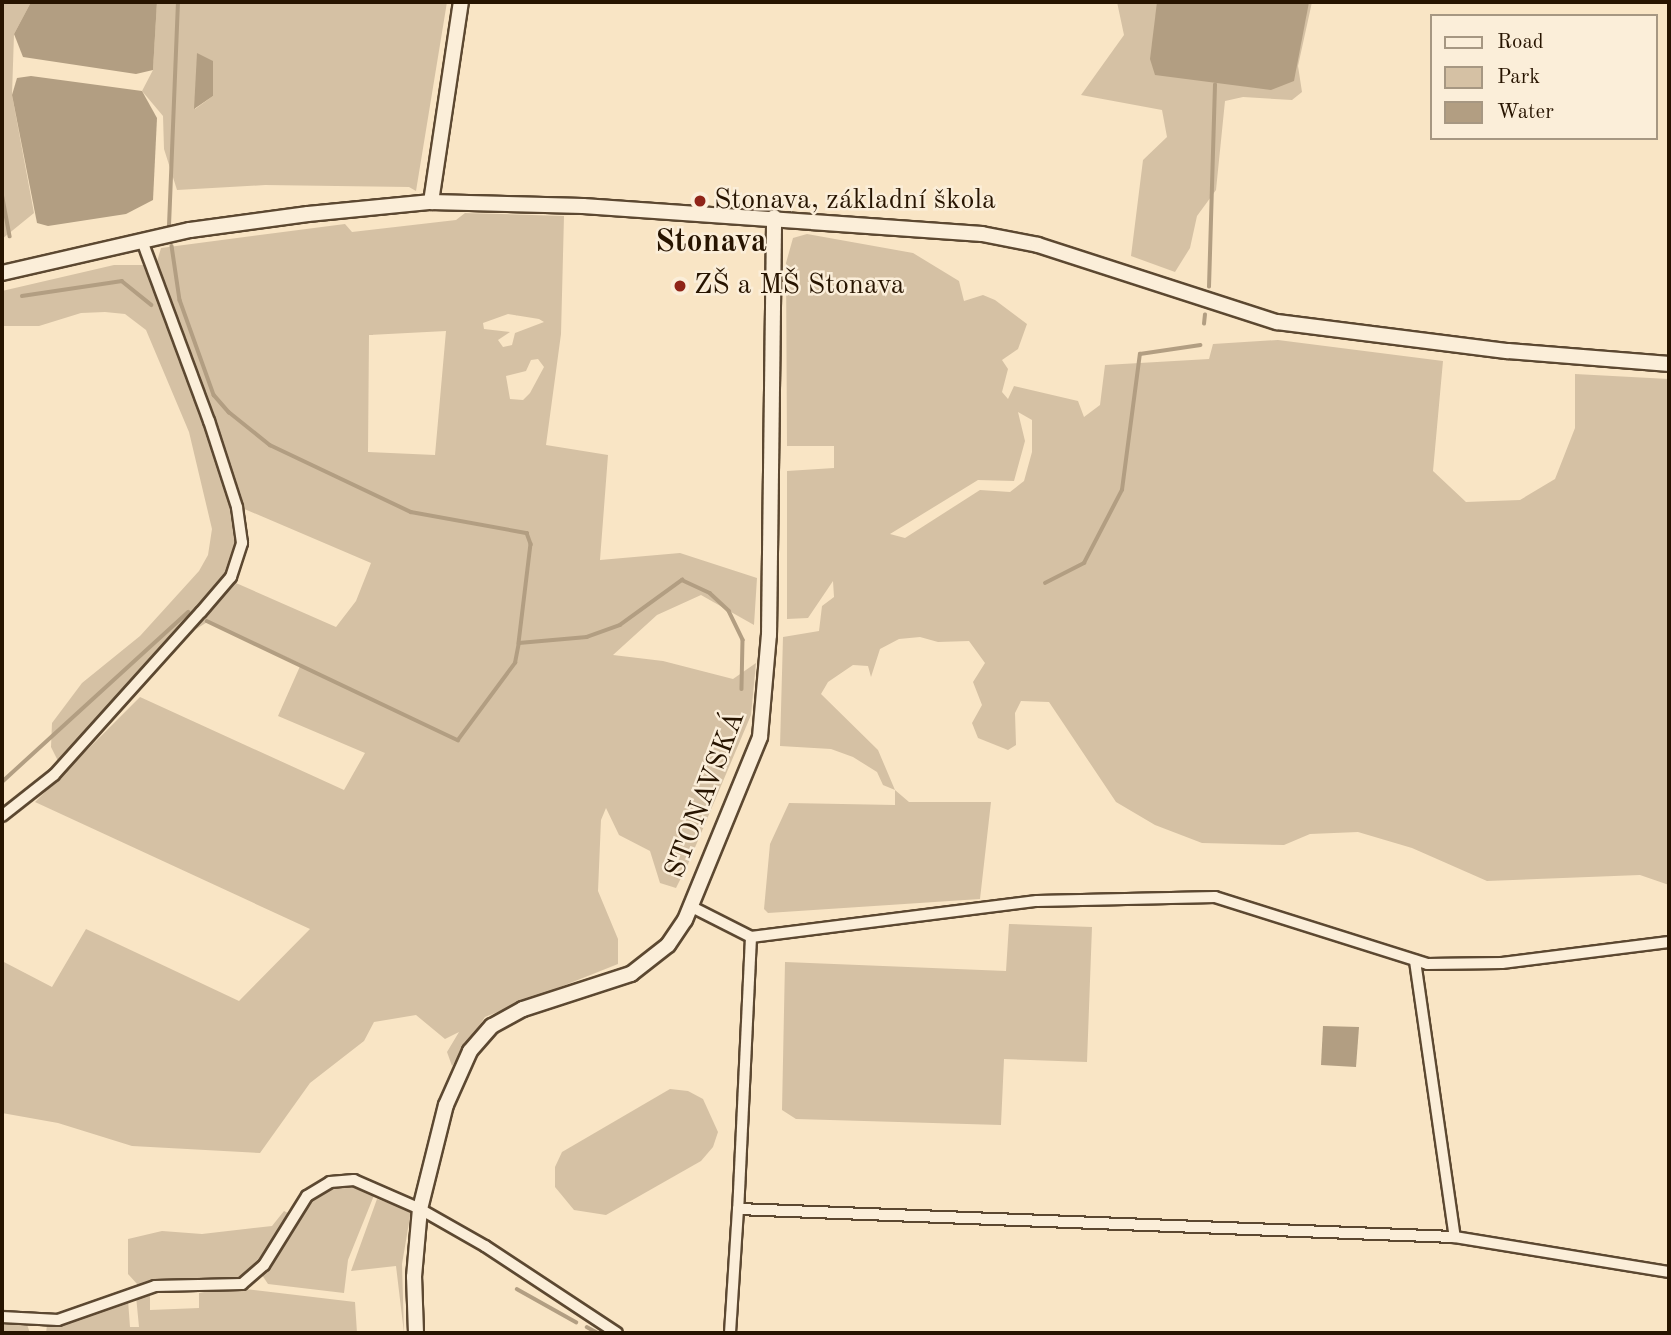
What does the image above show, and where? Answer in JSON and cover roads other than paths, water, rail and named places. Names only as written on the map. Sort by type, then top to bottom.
[{"type":"street","points":[[432,202],[461,2]]},
{"type":"street","points":[[2,273],[142,241],[308,214],[432,202],[774,217],[918,226],[1027,243],[1277,322],[1508,351],[1669,363]]},
{"type":"street","name":"STONAVSKÁ","points":[[416,1333],[420,1209],[446,1105],[470,1051],[485,1035],[523,1009],[644,967],[668,945],[690,906],[765,716],[769,635],[774,217]]},
{"type":"street","points":[[2,816],[54,775],[201,612],[231,577],[242,543],[237,507],[209,421],[142,241]]},
{"type":"street","points":[[690,906],[751,937],[1037,901],[1215,897],[1415,961],[1502,963],[1669,942]]},
{"type":"street","points":[[730,1333],[751,937]]},
{"type":"street","points":[[1415,961],[1455,1237]]},
{"type":"street","points":[[2,1317],[58,1320],[155,1286],[242,1284],[264,1265],[307,1196],[330,1182],[354,1180],[420,1209],[485,1246],[617,1333]]},
{"type":"street","points":[[737,1209],[1455,1237],[1669,1272]]},
{"type":"water","points":[[31,2],[157,2],[153,70],[136,74],[23,57],[14,34]]},
{"type":"water","points":[[1157,2],[1309,2],[1294,81],[1271,90],[1155,75],[1150,59]]},
{"type":"water","points":[[197,53],[213,61],[213,96],[194,109]]},
{"type":"water","points":[[31,76],[142,91],[157,118],[153,200],[126,214],[48,226],[37,223],[12,95],[17,78]]},
{"type":"water","points":[[1323,1026],[1359,1027],[1356,1067],[1321,1065]]},
{"type":"waterway","points":[[169,226],[178,2]]},
{"type":"waterway","points":[[1209,287],[1215,85]]},
{"type":"waterway","points":[[2,193],[10,236]]},
{"type":"waterway","points":[[172,246],[180,300],[214,395],[229,412],[270,445],[411,512],[527,533],[531,544],[519,643],[587,637],[620,625],[682,580],[710,593],[729,611],[743,640],[742,689]]},
{"type":"waterway","points":[[22,296],[122,281],[152,305]]},
{"type":"waterway","points":[[1204,324],[1205,315]]},
{"type":"waterway","points":[[1045,583],[1084,563],[1122,490],[1140,354],[1200,345]]},
{"type":"waterway","points":[[2,782],[188,612]]},
{"type":"waterway","points":[[207,621],[458,740],[515,663],[519,643]]},
{"type":"waterway","points":[[517,1289],[576,1322]]},
{"type":"waterway","points":[[587,1327],[598,1333]]},
{"type":"place","name":"Stonava, základní škola","points":[[700,201]]},
{"type":"place","name":"ZŠ a MŠ Stonava","points":[[680,286]]},
{"type":"district","name":"Stonava","points":[[711,243]]}]
